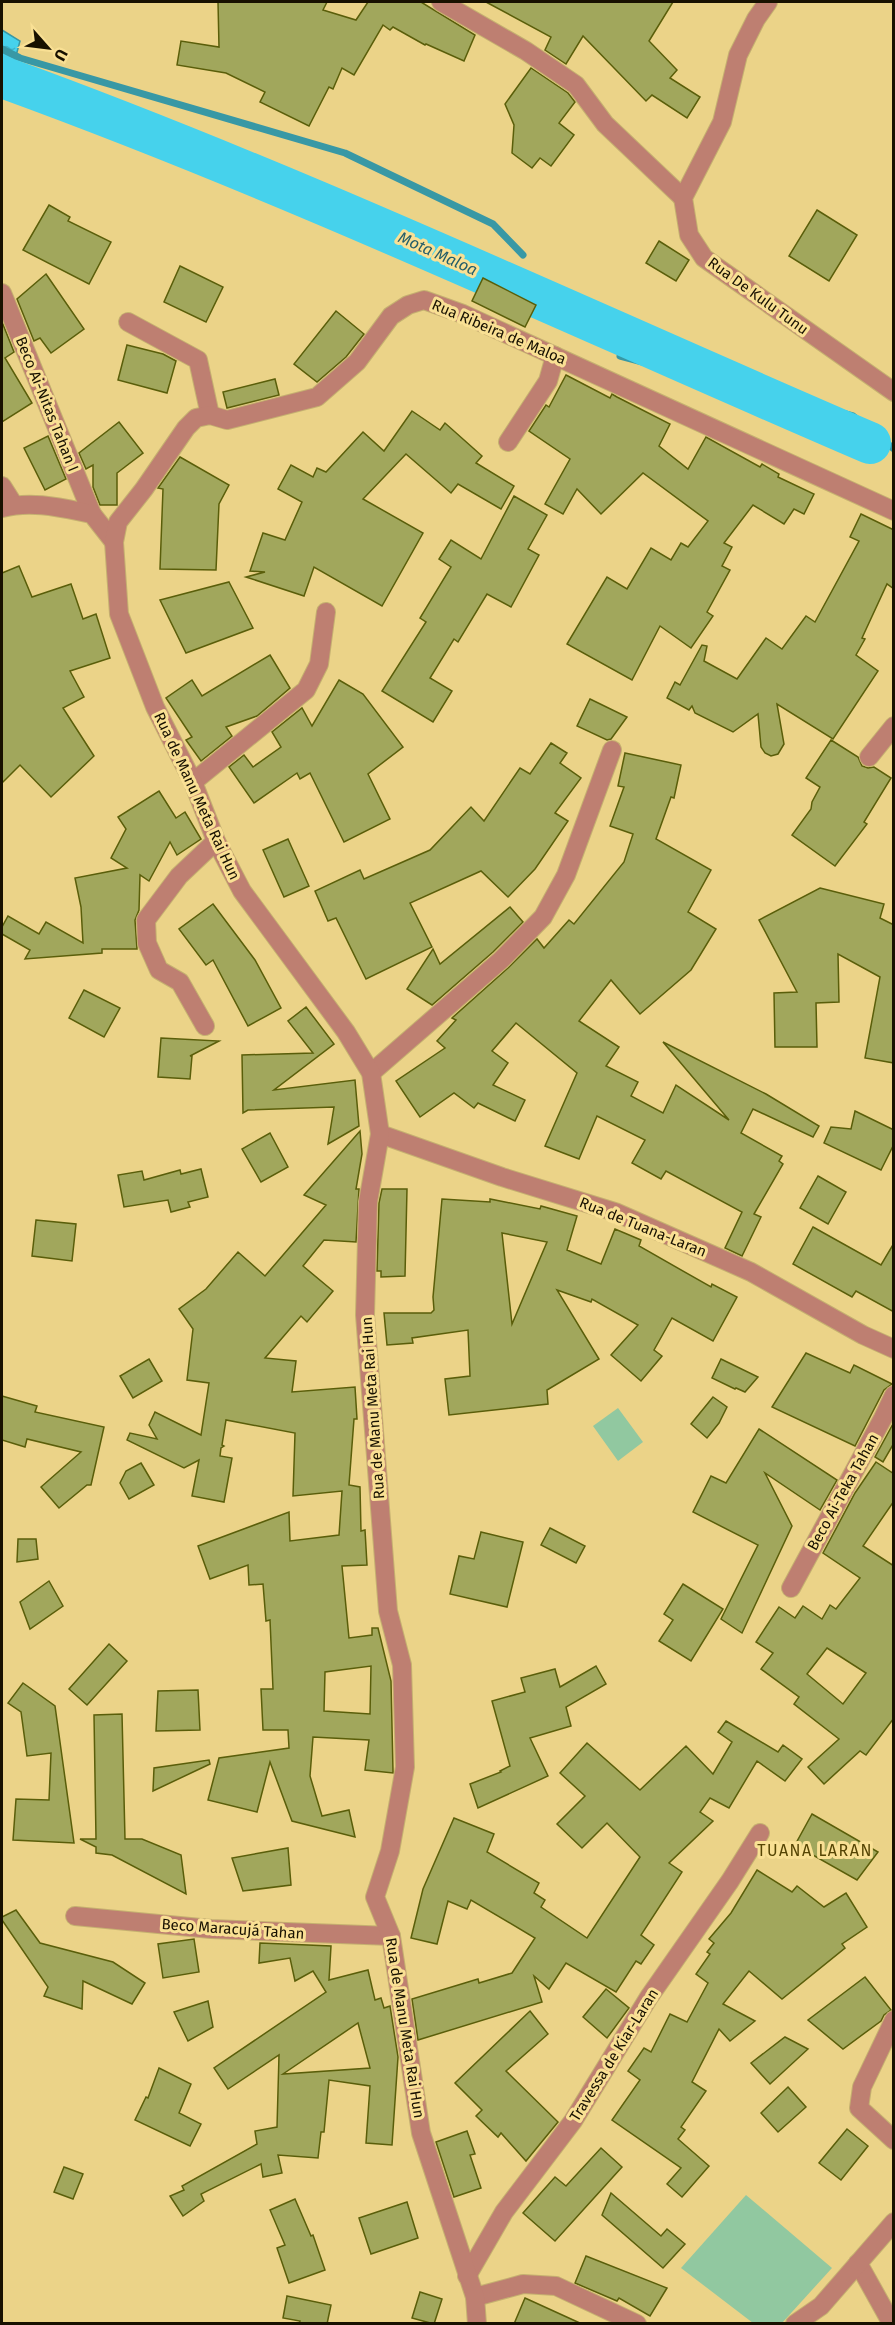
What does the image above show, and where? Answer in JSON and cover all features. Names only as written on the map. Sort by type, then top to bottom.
[{"type":"street","points":[[441,2],[526,51],[576,85],[605,124],[683,198],[722,122],[738,55],[756,19],[768,2]]},
{"type":"street","name":"Rua De Kulu Tunu","points":[[683,198],[689,235],[704,258],[894,392]]},
{"type":"street","name":"Beco Ai-Nitas Tahan I","points":[[2,293],[92,514],[114,542]]},
{"type":"street","name":"Rua Ribeira de Maloa","points":[[210,415],[227,420],[317,397],[357,362],[391,316],[408,304],[424,300],[462,314],[894,511]]},
{"type":"street","points":[[114,542],[118,522],[186,429],[196,418],[210,415],[198,360],[128,322]]},
{"type":"street","points":[[508,442],[548,381],[555,356]]},
{"type":"street","points":[[2,486],[8,507],[44,505],[92,514]]},
{"type":"street","name":"Rua de Manu Meta Rai Hun","points":[[114,542],[119,614],[155,707],[193,782],[216,841],[242,891],[346,1032],[370,1073],[380,1134],[368,1202],[365,1315],[388,1611],[402,1665],[405,1767],[390,1851],[375,1897],[392,1936],[421,2133],[475,2297],[477,2324]]},
{"type":"street","points":[[193,782],[306,690],[319,664],[326,612]]},
{"type":"street","points":[[869,757],[894,726]]},
{"type":"street","points":[[370,1073],[501,960],[543,917],[566,875],[612,750]]},
{"type":"street","points":[[205,1026],[180,982],[159,970],[147,943],[146,920],[179,876],[216,841]]},
{"type":"street","name":"Rua de Tuana-Laran","points":[[380,1134],[502,1177],[615,1212],[752,1272],[863,1335],[894,1349]]},
{"type":"street","name":"Beco Ai-Teka Tahan","points":[[791,1588],[894,1395]]},
{"type":"street","name":"Travessa de Kiar-Laran","points":[[467,2276],[504,2212],[573,2121],[649,1996],[730,1881],[760,1833]]},
{"type":"street","name":"Beco Maracujá Tahan","points":[[75,1916],[211,1929],[392,1936]]},
{"type":"street","points":[[894,2020],[862,2087],[859,2108],[894,2140]]},
{"type":"street","points":[[795,2324],[821,2306],[894,2222]]},
{"type":"street","points":[[858,2263],[892,2324]]},
{"type":"street","points":[[475,2297],[523,2284],[556,2286],[637,2324]]},
{"type":"green space","points":[[618,1408],[643,1442],[618,1461],[593,1426]]},
{"type":"green space","points":[[746,2195],[832,2268],[782,2323],[753,2323],[681,2268]]},
{"type":"water","points":[[2,30],[20,41],[13,67],[2,64]]},
{"type":"building","points":[[218,2],[327,2],[323,10],[356,20],[368,2],[421,2],[475,35],[464,61],[425,45],[393,27],[390,30],[383,25],[354,75],[342,68],[333,89],[329,87],[309,126],[260,102],[265,92],[226,73],[177,65],[181,41],[219,47]]},
{"type":"building","points":[[486,2],[673,2],[649,41],[677,70],[670,78],[700,97],[687,118],[652,95],[646,101],[583,36],[566,64],[545,50],[551,37]]},
{"type":"building","points":[[531,68],[568,93],[575,102],[559,123],[574,135],[551,166],[540,158],[532,168],[512,153],[514,125],[505,104]]},
{"type":"building","points":[[49,205],[70,217],[68,221],[111,242],[89,284],[23,250]]},
{"type":"building","points":[[817,210],[857,235],[829,281],[789,256]]},
{"type":"building","points":[[659,241],[689,260],[676,281],[646,263]]},
{"type":"building","points":[[180,266],[223,287],[206,322],[164,302]]},
{"type":"building","points":[[46,274],[84,329],[51,353],[40,338],[34,341],[17,299]]},
{"type":"building","points":[[483,278],[536,305],[525,327],[472,301]]},
{"type":"building","points":[[336,311],[364,334],[346,357],[317,382],[294,364]]},
{"type":"building","points":[[2,322],[14,352],[5,358],[32,403],[2,422]]},
{"type":"building","points":[[127,345],[163,354],[176,361],[167,393],[118,380]]},
{"type":"building","points":[[566,375],[610,398],[612,394],[670,424],[659,446],[688,469],[706,437],[760,467],[762,464],[779,474],[778,477],[814,494],[804,514],[794,509],[784,524],[753,505],[724,543],[732,547],[722,566],[730,570],[707,612],[713,616],[691,648],[660,626],[632,680],[567,644],[607,577],[627,589],[651,548],[671,560],[681,543],[688,547],[708,521],[643,473],[601,514],[577,489],[563,514],[545,504],[570,459],[529,431],[546,405],[549,407]]},
{"type":"building","points":[[275,379],[279,395],[227,408],[223,392]]},
{"type":"building","points":[[412,411],[440,430],[445,423],[482,456],[476,463],[514,486],[501,509],[458,484],[451,493],[406,454],[363,499],[423,533],[382,606],[314,567],[304,596],[246,577],[265,572],[250,571],[263,533],[285,540],[302,502],[278,489],[291,465],[313,477],[317,468],[326,472],[363,432],[384,451]]},
{"type":"building","points":[[119,422],[143,453],[117,473],[117,505],[100,505],[93,487],[93,465],[86,469],[79,453]]},
{"type":"building","points":[[48,436],[66,479],[45,490],[24,448]]},
{"type":"building","points":[[180,457],[229,485],[219,504],[216,570],[160,569],[163,489],[158,488]]},
{"type":"building","points":[[514,496],[547,515],[528,549],[539,555],[511,607],[487,594],[458,642],[454,639],[430,678],[452,691],[433,722],[382,691],[426,622],[420,618],[451,567],[439,559],[451,540],[481,559]]},
{"type":"building","points":[[861,514],[894,530],[894,589],[887,584],[862,638],[865,639],[856,655],[878,671],[833,739],[777,704],[784,744],[778,754],[771,756],[761,747],[758,714],[733,732],[695,713],[692,706],[689,710],[667,698],[675,682],[680,685],[702,645],[707,646],[704,661],[737,679],[766,638],[782,649],[806,616],[815,622],[859,541],[850,537]]},
{"type":"building","points":[[19,566],[32,597],[71,584],[83,619],[96,614],[110,658],[70,671],[84,697],[63,708],[94,756],[51,797],[20,765],[2,783],[2,573]]},
{"type":"building","points":[[229,582],[253,628],[186,653],[160,600]]},
{"type":"building","points":[[270,655],[290,688],[257,716],[226,727],[232,736],[201,761],[186,740],[192,737],[166,698],[192,680],[202,696]]},
{"type":"building","points":[[339,680],[363,694],[403,747],[368,774],[390,819],[344,842],[310,773],[300,779],[297,773],[254,803],[229,767],[244,755],[253,767],[281,747],[272,732],[302,708],[312,726]]},
{"type":"building","points":[[590,699],[627,717],[611,739],[607,740],[577,726]]},
{"type":"building","points":[[831,740],[858,757],[862,766],[874,767],[891,778],[864,822],[867,824],[835,866],[792,835],[811,809],[820,787],[806,778]]},
{"type":"building","points":[[551,743],[567,753],[560,763],[581,778],[555,813],[568,821],[535,869],[508,897],[481,871],[410,903],[432,947],[366,979],[336,918],[328,921],[315,891],[360,870],[364,879],[430,850],[471,807],[484,821],[520,768],[530,774]]},
{"type":"building","points":[[625,753],[681,765],[674,798],[671,797],[656,839],[711,870],[688,912],[716,929],[691,970],[640,1014],[611,980],[579,1021],[619,1047],[606,1066],[638,1082],[631,1096],[663,1113],[676,1085],[729,1120],[663,1042],[766,1094],[819,1126],[813,1137],[753,1109],[741,1133],[782,1156],[779,1161],[783,1164],[754,1214],[761,1217],[742,1256],[725,1248],[742,1212],[666,1171],[661,1179],[632,1163],[645,1140],[597,1116],[579,1159],[545,1146],[577,1073],[516,1023],[492,1051],[508,1063],[493,1085],[525,1100],[515,1121],[478,1103],[474,1108],[454,1093],[420,1117],[396,1081],[445,1048],[437,1041],[456,1020],[452,1018],[537,939],[544,948],[569,920],[574,924],[624,862],[633,834],[610,826],[624,787],[618,786]]},
{"type":"building","points":[[159,791],[176,818],[185,812],[201,839],[177,855],[170,842],[149,881],[140,875],[139,910],[135,920],[137,949],[102,949],[102,953],[25,959],[30,950],[2,934],[2,927],[8,916],[39,934],[46,922],[83,943],[81,907],[75,878],[127,868],[111,858],[126,829],[118,817]]},
{"type":"building","points":[[288,839],[309,886],[284,897],[263,850]]},
{"type":"building","points":[[820,888],[884,904],[880,918],[894,925],[894,1063],[865,1058],[880,977],[838,954],[839,1002],[816,1003],[817,1047],[775,1047],[774,993],[797,992],[759,920]]},
{"type":"building","points":[[213,904],[255,960],[281,1008],[248,1026],[213,960],[206,965],[179,929]]},
{"type":"building","points":[[510,907],[523,922],[493,952],[432,1005],[407,989],[433,949],[440,964]]},
{"type":"building","points":[[84,990],[120,1008],[104,1037],[69,1018]]},
{"type":"building","points":[[306,1007],[334,1044],[274,1090],[355,1080],[359,1126],[328,1144],[334,1107],[248,1110],[243,1113],[242,1055],[313,1053],[288,1021]]},
{"type":"building","points":[[161,1038],[219,1041],[190,1056],[192,1056],[190,1079],[158,1077]]},
{"type":"building","points":[[855,1111],[894,1130],[894,1144],[881,1170],[824,1143],[831,1127],[851,1129]]},
{"type":"building","points":[[360,1131],[362,1154],[356,1189],[359,1189],[356,1242],[324,1240],[303,1266],[333,1291],[307,1322],[301,1316],[265,1358],[296,1361],[292,1392],[355,1387],[357,1419],[354,1419],[349,1485],[360,1487],[361,1531],[365,1530],[367,1565],[342,1566],[349,1638],[372,1635],[372,1628],[378,1628],[391,1681],[393,1773],[365,1770],[369,1740],[313,1737],[310,1776],[322,1816],[349,1810],[355,1837],[292,1821],[270,1762],[257,1812],[208,1800],[219,1758],[289,1748],[288,1730],[263,1730],[261,1689],[273,1689],[270,1620],[266,1621],[263,1584],[249,1585],[248,1565],[210,1579],[198,1546],[289,1512],[290,1541],[339,1535],[342,1491],[293,1496],[295,1433],[226,1420],[222,1445],[224,1446],[221,1448],[220,1456],[232,1458],[224,1502],[192,1496],[199,1460],[184,1468],[127,1440],[130,1433],[157,1439],[149,1425],[155,1412],[201,1435],[209,1383],[187,1380],[193,1329],[179,1309],[206,1289],[238,1252],[265,1276],[326,1205],[304,1195]],"holes":[[[371,1666],[370,1714],[324,1711],[325,1672]]]},
{"type":"building","points":[[270,1133],[288,1167],[261,1182],[242,1149]]},
{"type":"building","points":[[201,1169],[208,1197],[188,1202],[190,1207],[171,1212],[168,1200],[124,1207],[118,1175],[142,1171],[144,1180],[180,1170],[181,1174]]},
{"type":"building","points":[[818,1176],[846,1192],[828,1224],[800,1208]]},
{"type":"building","points":[[382,1189],[407,1189],[405,1276],[381,1277],[381,1271],[377,1271],[379,1203]]},
{"type":"building","points":[[442,1199],[490,1202],[490,1199],[540,1209],[541,1206],[577,1216],[567,1250],[601,1264],[615,1229],[641,1240],[639,1246],[711,1287],[712,1284],[737,1297],[713,1341],[672,1318],[654,1350],[662,1356],[641,1381],[611,1355],[638,1325],[592,1299],[591,1302],[557,1290],[599,1359],[547,1390],[548,1404],[449,1415],[445,1379],[470,1376],[468,1330],[412,1338],[413,1343],[387,1345],[384,1313],[431,1313],[434,1310],[433,1297]],"holes":[[[502,1233],[547,1242],[512,1324]]]},
{"type":"building","points":[[36,1220],[76,1224],[72,1261],[32,1256]]},
{"type":"building","points":[[813,1227],[881,1265],[894,1243],[894,1312],[856,1291],[852,1297],[793,1264]]},
{"type":"building","points":[[806,1353],[850,1373],[854,1365],[892,1384],[884,1390],[855,1446],[772,1407]]},
{"type":"building","points":[[149,1359],[162,1381],[133,1398],[120,1376]]},
{"type":"building","points":[[721,1359],[758,1377],[745,1392],[712,1378]]},
{"type":"building","points":[[2,1396],[37,1406],[35,1412],[104,1427],[91,1485],[87,1485],[59,1508],[41,1487],[81,1452],[27,1439],[25,1447],[2,1440]]},
{"type":"building","points":[[713,1397],[727,1407],[719,1423],[707,1438],[691,1424]]},
{"type":"building","points":[[894,1422],[894,1443],[883,1462],[875,1457]]},
{"type":"building","points":[[759,1429],[837,1480],[820,1510],[765,1473],[792,1526],[742,1633],[721,1619],[758,1545],[693,1512],[711,1476],[726,1483]]},
{"type":"building","points":[[876,1462],[894,1474],[894,1501],[863,1546],[894,1566],[894,1718],[866,1755],[860,1751],[824,1784],[808,1767],[839,1739],[794,1704],[799,1697],[761,1669],[773,1653],[756,1642],[779,1607],[795,1618],[803,1606],[822,1619],[830,1605],[836,1609],[860,1578],[823,1553],[855,1493]],"holes":[[[827,1648],[866,1673],[843,1704],[807,1674]]]},
{"type":"building","points":[[141,1463],[154,1485],[129,1499],[120,1483],[126,1471]]},
{"type":"building","points":[[550,1528],[585,1546],[576,1563],[541,1545]]},
{"type":"building","points":[[481,1532],[523,1542],[507,1607],[450,1594],[459,1556],[474,1559]]},
{"type":"building","points":[[18,1539],[36,1539],[38,1559],[17,1562]]},
{"type":"building","points":[[49,1581],[63,1606],[30,1629],[20,1602]]},
{"type":"building","points":[[683,1584],[723,1609],[691,1661],[659,1641],[673,1620],[664,1614]]},
{"type":"building","points":[[109,1644],[127,1661],[87,1705],[69,1689]]},
{"type":"building","points":[[596,1666],[606,1684],[566,1707],[571,1726],[530,1738],[548,1776],[478,1808],[470,1784],[510,1766],[492,1701],[525,1692],[521,1678],[555,1669],[560,1687]]},
{"type":"building","points":[[23,1683],[55,1706],[74,1843],[13,1840],[16,1799],[49,1800],[51,1753],[27,1756],[21,1712],[8,1703]]},
{"type":"building","points":[[198,1690],[200,1730],[156,1731],[158,1691]]},
{"type":"building","points":[[122,1714],[125,1839],[142,1839],[181,1855],[186,1894],[112,1855],[96,1853],[96,1847],[80,1839],[96,1839],[94,1715]]},
{"type":"building","points":[[726,1721],[778,1752],[783,1745],[802,1759],[785,1781],[757,1761],[729,1808],[710,1798],[700,1812],[713,1821],[669,1863],[682,1872],[641,1935],[654,1945],[641,1964],[636,1961],[616,1992],[566,1963],[549,1989],[534,1976],[542,2002],[418,2040],[412,1999],[478,1979],[479,1983],[512,1973],[535,1938],[471,1900],[467,1909],[448,1901],[437,1944],[411,1938],[423,1889],[454,1818],[494,1834],[487,1852],[539,1883],[534,1893],[545,1900],[541,1907],[587,1938],[640,1857],[607,1823],[582,1848],[557,1824],[585,1796],[560,1773],[587,1743],[640,1790],[686,1746],[713,1774],[732,1742],[718,1732]]},
{"type":"building","points":[[209,1760],[210,1764],[153,1791],[154,1768]]},
{"type":"building","points":[[812,1814],[878,1852],[857,1880],[795,1845]]},
{"type":"building","points":[[288,1848],[291,1885],[243,1891],[232,1858]]},
{"type":"building","points":[[757,1870],[792,1892],[797,1886],[824,1907],[846,1893],[867,1927],[842,1944],[845,1948],[782,1999],[749,1971],[723,2004],[755,2021],[730,2041],[719,2029],[692,2082],[706,2091],[681,2127],[685,2130],[678,2139],[709,2166],[682,2197],[667,2184],[681,2168],[612,2120],[640,2080],[628,2071],[644,2048],[651,2052],[670,2014],[687,2022],[708,1983],[696,1974],[710,1954],[707,1952],[714,1943],[709,1939],[731,1913]]},
{"type":"building","points":[[16,1910],[40,1943],[113,1962],[145,1983],[132,2004],[83,1981],[82,2009],[44,1996],[48,1987],[2,1920],[2,1917]]},
{"type":"building","points":[[194,1939],[199,1972],[163,1978],[158,1944]]},
{"type":"building","points":[[260,1943],[331,1946],[329,1980],[368,1970],[375,2000],[381,1998],[384,2008],[390,2006],[398,2057],[392,2145],[366,2143],[370,2086],[329,2080],[324,2132],[321,2132],[318,2158],[278,2155],[282,2173],[263,2177],[261,2164],[201,2194],[204,2201],[183,2216],[170,2196],[184,2190],[182,2186],[257,2144],[255,2131],[277,2127],[279,2055],[228,2089],[214,2068],[326,1992],[313,1971],[295,1981],[290,1958],[259,1963]],"holes":[[[358,2023],[370,2068],[283,2074]]]},
{"type":"building","points":[[865,1977],[891,2010],[884,2015],[881,2021],[843,2049],[808,2020]]},
{"type":"building","points":[[606,1989],[629,2008],[607,2038],[583,2017]]},
{"type":"building","points":[[208,2001],[213,2027],[188,2041],[174,2012]]},
{"type":"building","points":[[530,2011],[548,2034],[506,2071],[558,2122],[526,2161],[501,2133],[498,2137],[476,2116],[482,2110],[455,2083]]},
{"type":"building","points":[[785,2037],[808,2049],[770,2084],[751,2063]]},
{"type":"building","points":[[159,2068],[191,2084],[179,2113],[201,2124],[190,2146],[135,2120],[146,2097],[148,2098]]},
{"type":"building","points":[[788,2087],[806,2107],[778,2132],[761,2113]]},
{"type":"building","points":[[847,2129],[868,2146],[841,2180],[819,2163]]},
{"type":"building","points":[[467,2131],[475,2154],[470,2155],[481,2188],[454,2197],[436,2142]]},
{"type":"building","points":[[601,2148],[622,2167],[555,2241],[523,2213],[555,2177],[566,2186]]},
{"type":"building","points":[[64,2167],[83,2174],[73,2199],[54,2192]]},
{"type":"building","points":[[611,2193],[661,2236],[667,2229],[685,2244],[663,2268],[602,2215]]},
{"type":"building","points":[[295,2199],[311,2236],[313,2235],[325,2270],[289,2283],[277,2248],[285,2245],[270,2210]]},
{"type":"building","points":[[407,2202],[418,2238],[371,2254],[359,2218]]},
{"type":"building","points":[[586,2256],[667,2288],[650,2316],[619,2298],[617,2301],[575,2283]]},
{"type":"building","points":[[420,2292],[442,2299],[434,2324],[412,2318]]},
{"type":"building","points":[[287,2296],[331,2305],[327,2324],[299,2324],[300,2321],[283,2318]]},
{"type":"building","points":[[525,2298],[582,2324],[514,2324]]},
{"type":"waterway","points":[[2,49],[20,58],[345,153],[493,224],[523,255]]},
{"type":"waterway","name":"Mota Maloa","points":[[2,77],[112,118],[330,207],[870,443]]},
{"type":"waterway","points":[[620,356],[650,364]]},
{"type":"waterway","points":[[820,407],[853,416],[894,449]]},
{"type":"district","name":"TUANA LARAN","points":[[815,1850]]}]
